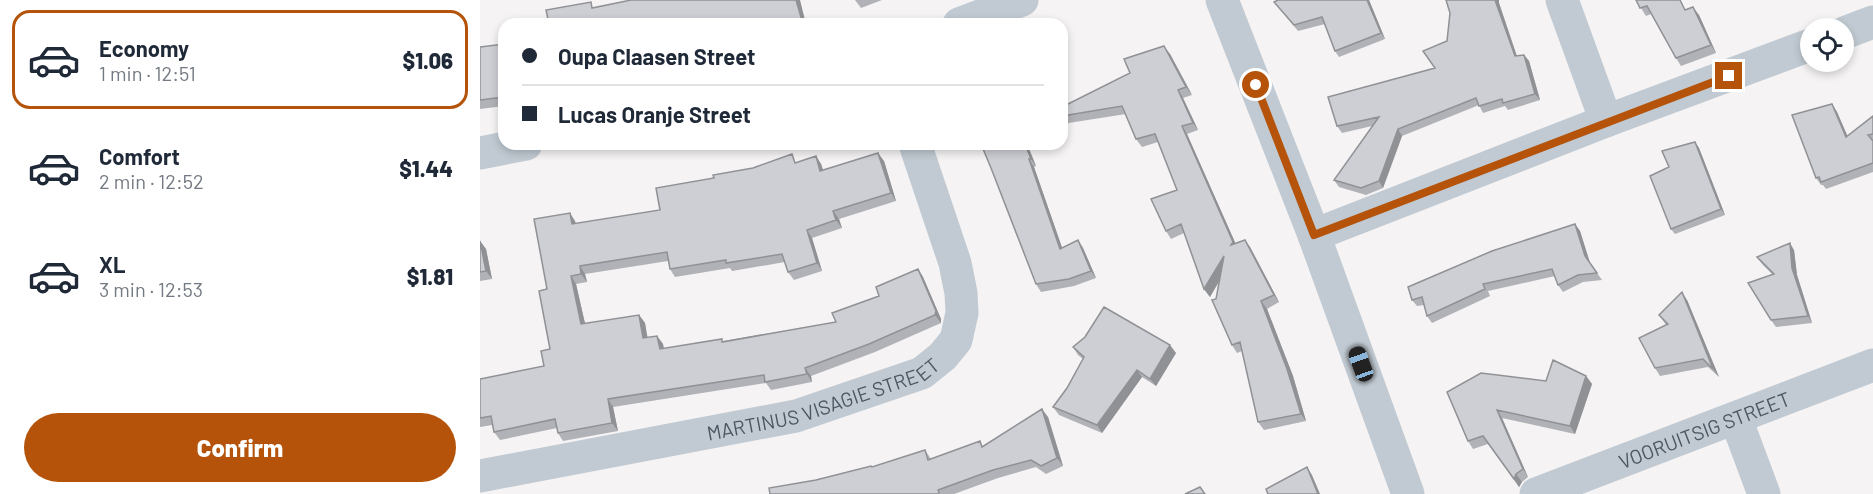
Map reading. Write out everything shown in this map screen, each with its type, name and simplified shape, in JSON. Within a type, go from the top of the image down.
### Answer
[{"type":"street","points":[[975,18],[1022,0]]},
{"type":"street","points":[[1222,0],[1314,235],[1408,494]]},
{"type":"street","points":[[1562,0],[1606,121]]},
{"type":"street","points":[[1854,29],[1873,22]]},
{"type":"street","points":[[1314,235],[1606,121],[1800,49]]},
{"type":"street","points":[[480,153],[498,149]]},
{"type":"street","name":"MARTINUS VISAGIE STREET","points":[[480,476],[796,416],[922,373],[943,356],[956,340],[962,312],[955,263],[917,150]]},
{"type":"street","name":"VOORUITSIG STREET","points":[[1536,494],[1873,365]]},
{"type":"street","points":[[1736,419],[1764,494]]},
{"type":"building","points":[[631,0],[796,0],[801,18],[548,18],[546,10],[591,2],[592,8]]},
{"type":"building","points":[[1278,0],[1367,0],[1381,33],[1335,51],[1322,17],[1294,25],[1274,2]]},
{"type":"building","points":[[1446,0],[1495,0],[1515,56],[1524,55],[1535,94],[1503,103],[1502,99],[1479,106],[1476,98],[1398,129],[1379,181],[1361,188],[1334,180],[1379,117],[1337,126],[1328,97],[1435,68],[1423,51],[1447,41],[1450,13]]},
{"type":"building","points":[[1636,0],[1680,0],[1685,10],[1693,7],[1711,45],[1676,58],[1647,6],[1640,8]]},
{"type":"building","points":[[498,45],[498,98],[480,100],[480,47]]},
{"type":"building","points":[[1164,46],[1186,87],[1178,90],[1193,123],[1182,126],[1233,242],[1231,245],[1245,240],[1274,295],[1261,301],[1287,369],[1301,414],[1258,422],[1240,342],[1232,345],[1212,300],[1216,299],[1224,256],[1204,289],[1181,224],[1166,231],[1151,199],[1177,190],[1155,134],[1136,139],[1122,106],[1068,115],[1068,104],[1130,73],[1124,59]]},
{"type":"building","points":[[1832,104],[1846,137],[1873,116],[1873,134],[1868,135],[1873,141],[1873,163],[1821,182],[1819,177],[1816,178],[1792,115]]},
{"type":"building","points":[[1695,142],[1721,209],[1671,229],[1650,176],[1669,167],[1662,151]]},
{"type":"building","points":[[984,150],[1027,150],[1060,249],[1078,240],[1091,271],[1069,279],[1036,284]]},
{"type":"building","points":[[878,153],[891,193],[833,211],[836,220],[807,230],[817,263],[788,272],[782,254],[670,269],[667,252],[580,266],[581,274],[571,276],[581,324],[639,315],[643,338],[657,336],[660,349],[722,339],[722,342],[836,322],[832,313],[879,296],[876,287],[918,269],[936,311],[935,315],[869,344],[805,368],[807,374],[765,382],[764,375],[608,399],[612,423],[558,433],[555,419],[494,432],[491,416],[480,418],[480,379],[544,366],[541,351],[550,349],[539,291],[547,289],[534,219],[570,213],[572,224],[660,210],[656,188],[714,178],[713,175],[753,168],[792,154],[795,163],[816,156],[820,171]]},
{"type":"building","points":[[1575,224],[1585,256],[1597,273],[1578,275],[1558,285],[1552,269],[1483,284],[1485,289],[1427,316],[1422,297],[1412,300],[1408,287],[1492,251]]},
{"type":"building","points":[[480,241],[486,271],[480,272]]},
{"type":"building","points":[[1790,243],[1792,268],[1808,316],[1771,320],[1748,283],[1774,274],[1757,257]]},
{"type":"building","points":[[1682,292],[1713,369],[1703,359],[1655,368],[1639,338],[1668,324],[1659,315]]},
{"type":"building","points":[[1104,307],[1170,345],[1150,379],[1137,370],[1097,425],[1053,407],[1067,388],[1084,357],[1073,347],[1085,337]]},
{"type":"building","points":[[1553,360],[1586,376],[1570,426],[1497,410],[1523,469],[1516,474],[1514,479],[1483,436],[1468,441],[1447,392],[1481,373],[1546,381]]},
{"type":"building","points":[[1042,409],[1057,458],[1041,466],[1031,460],[993,470],[938,490],[938,494],[770,494],[769,488],[872,467],[925,450],[928,460],[980,441],[982,447]]},
{"type":"building","points":[[1307,467],[1318,494],[1268,494],[1266,489]]},
{"type":"building","points":[[1200,487],[1205,494],[1185,494]]},
{"type":"route","points":[[1256,85],[1314,235],[1606,121],[1729,76]]}]
